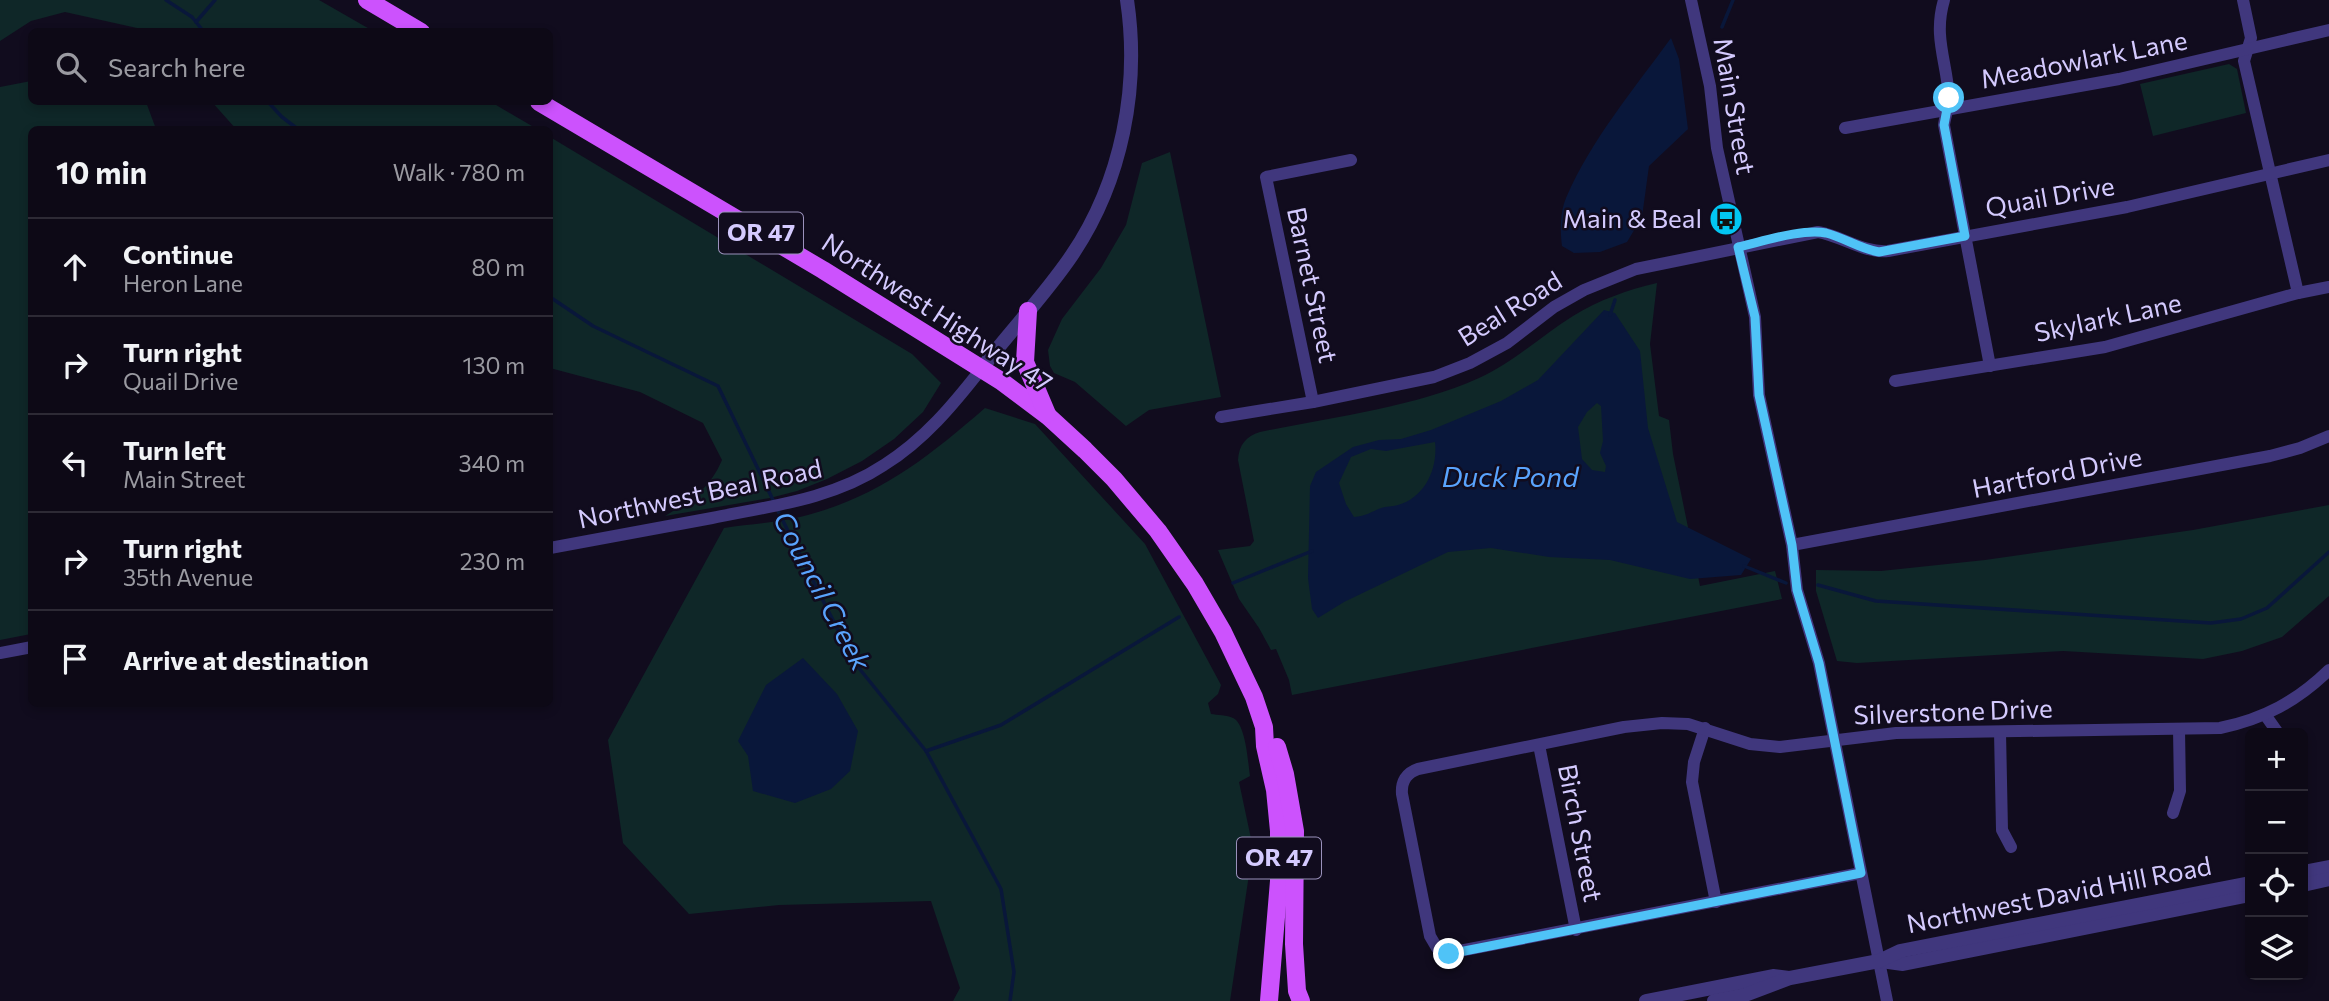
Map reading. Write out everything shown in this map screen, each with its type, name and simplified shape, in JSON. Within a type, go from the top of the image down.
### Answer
[{"type":"main road","points":[[367,0],[414,28]]},
{"type":"main road","name":"Northwest Highway 47","points":[[544,105],[823,270],[982,368],[1049,417],[1115,479],[1158,531],[1208,606],[1233,652],[1264,727],[1279,831],[1279,881],[1269,1001]]},
{"type":"main road","points":[[1028,311],[1025,362],[1049,417]]},
{"type":"main road","name":"Northwest Highway 47","points":[[1264,727],[1274,737],[1295,831],[1294,944],[1297,991],[1301,1001]]},
{"type":"street","points":[[982,368],[1072,256],[1098,207],[1115,164],[1127,116],[1130,87],[1131,45],[1127,0]]},
{"type":"street","name":"Main Street","points":[[1692,0],[1710,86],[1717,148],[1755,317],[1759,395],[1792,545],[1797,590],[1819,663],[1887,1001]]},
{"type":"street","points":[[1944,0],[1939,16],[1938,37],[1949,98],[1944,125],[1990,366]]},
{"type":"street","points":[[2242,0],[2250,38],[2244,61],[2298,293]]},
{"type":"street","name":"Meadowlark Lane","points":[[1846,128],[2119,79],[2329,30]]},
{"type":"street","name":"Barnet Street","points":[[1313,402],[1266,177],[1350,160]]},
{"type":"street","name":"Quail Drive","points":[[1738,247],[1818,232],[1879,252],[2127,207],[2329,160]]},
{"type":"street","name":"Beal Road","points":[[1221,417],[1313,402],[1434,377],[1470,363],[1507,343],[1554,307],[1584,290],[1636,269],[1738,247]]},
{"type":"street","name":"Skylark Lane","points":[[1895,381],[2105,347],[2298,293],[2329,287]]},
{"type":"street","name":"Northwest Beal Road","points":[[553,547],[798,501],[859,480],[898,457],[936,423],[982,368]]},
{"type":"street","name":"Hartford Drive","points":[[1792,545],[2270,456],[2329,436]]},
{"type":"street","points":[[0,653],[28,648]]},
{"type":"street","name":"Silverstone Drive","points":[[1576,930],[1455,954],[1440,950],[1432,942],[1402,792],[1406,778],[1418,768],[1646,723],[1677,723],[1705,728],[1757,745],[1780,747],[1896,733],[2220,728],[2266,716],[2296,699],[2329,670]]},
{"type":"street","points":[[2266,716],[2274,728]]},
{"type":"street","points":[[1705,728],[1694,762],[1692,782],[1716,902]]},
{"type":"street","points":[[2173,813],[2180,791],[2179,729]]},
{"type":"street","points":[[2000,732],[2002,830],[2011,847]]},
{"type":"street","name":"Birch Street","points":[[1539,745],[1576,930]]},
{"type":"street","points":[[2308,871],[2329,867]]},
{"type":"street","points":[[1576,930],[1861,873]]},
{"type":"street","points":[[2308,884],[2329,880]]},
{"type":"street","name":"Northwest David Hill Road","points":[[1879,961],[1900,951],[2245,884]]},
{"type":"street","name":"Northwest David Hill Road","points":[[1714,1001],[1745,995],[1790,978],[1879,961],[1910,963],[2245,896]]},
{"type":"street","name":"Northwest David Hill Road","points":[[1646,1001],[1773,976],[1790,978]]},
{"type":"green space","points":[[0,0],[319,0],[368,28],[137,28],[65,12],[31,21],[0,41]]},
{"type":"green space","points":[[2229,64],[2237,69],[2246,113],[2153,136],[2140,84]]},
{"type":"green space","points":[[28,82],[28,105],[147,105],[155,126],[28,126],[28,635],[0,640],[0,87]]},
{"type":"green space","points":[[215,105],[496,105],[532,126],[233,126]]},
{"type":"green space","points":[[553,139],[912,354],[941,383],[923,412],[894,439],[862,461],[827,479],[770,498],[665,516],[705,486],[722,460],[703,423],[640,392],[553,369]]},
{"type":"green space","points":[[1170,152],[1221,397],[1149,410],[1126,426],[1075,382],[1054,373],[1050,366],[1048,350],[1062,319],[1101,268],[1126,225],[1142,163]]},
{"type":"green space","points":[[1657,283],[1650,344],[1659,416],[1669,420],[1673,454],[1700,586],[1775,571],[1782,599],[1292,695],[1276,649],[1271,650],[1239,599],[1218,550],[1250,546],[1254,541],[1238,460],[1244,442],[1260,432],[1371,411],[1427,397],[1479,378],[1593,305],[1624,292]]},
{"type":"green space","points":[[985,408],[1035,424],[1145,544],[1221,685],[1218,694],[1208,703],[1211,714],[1233,718],[1241,728],[1250,776],[1239,782],[1253,848],[1230,1001],[953,1001],[960,988],[931,901],[779,905],[689,914],[623,843],[608,740],[724,528],[800,517],[828,509],[877,488],[921,460]]},
{"type":"green space","points":[[2329,505],[2329,596],[2282,637],[2242,651],[2203,659],[2063,651],[1857,663],[1837,661],[1816,591],[1816,570],[1881,571],[1985,560],[2193,530]]},
{"type":"water","points":[[1671,38],[1679,59],[1688,129],[1649,166],[1642,217],[1627,242],[1600,252],[1574,253],[1562,246],[1561,221],[1566,198],[1600,135]]},
{"type":"water","name":"Duck Pond","points":[[1604,310],[1615,313],[1640,351],[1648,428],[1677,522],[1751,559],[1741,575],[1690,579],[1610,560],[1549,557],[1491,548],[1448,552],[1344,602],[1318,618],[1312,609],[1308,578],[1310,486],[1316,472],[1353,447],[1379,440],[1401,439],[1431,430],[1501,401],[1538,380]],"holes":[[[1597,403],[1601,406],[1603,441],[1600,453],[1606,466],[1605,472],[1592,470],[1582,459],[1578,427],[1587,412]],[[1435,442],[1432,472],[1416,496],[1398,505],[1354,517],[1339,483],[1351,457],[1371,449],[1386,451]]]},
{"type":"water","points":[[803,658],[837,694],[858,731],[850,771],[831,789],[795,803],[753,791],[748,756],[738,741],[766,685]]},
{"type":"waterway","name":"Council Creek","points":[[166,0],[192,17],[201,28]]},
{"type":"waterway","points":[[196,22],[215,0]]},
{"type":"waterway","points":[[1722,27],[1733,0]]},
{"type":"waterway","name":"Council Creek","points":[[271,105],[294,126]]},
{"type":"waterway","name":"Council Creek","points":[[553,299],[593,326],[718,386],[774,502]]},
{"type":"waterway","points":[[1610,315],[1615,300]]},
{"type":"waterway","name":"Council Creek","points":[[777,509],[854,662],[926,751],[1001,889],[1014,972],[1010,1001]]},
{"type":"waterway","points":[[1233,583],[1312,551]]},
{"type":"waterway","points":[[1818,585],[1876,601],[2211,623],[2241,619],[2267,608],[2329,552]]},
{"type":"waterway","points":[[1744,566],[1786,583]]},
{"type":"waterway","points":[[926,751],[1001,725],[1179,617]]},
{"type":"place","name":"Main & Beal","points":[[1726,219]]},
{"type":"route","points":[[1449,954],[1861,873],[1819,663],[1797,590],[1792,545],[1759,395],[1755,317],[1738,247],[1818,232],[1879,252],[1965,236],[1944,125],[1949,98]]}]
